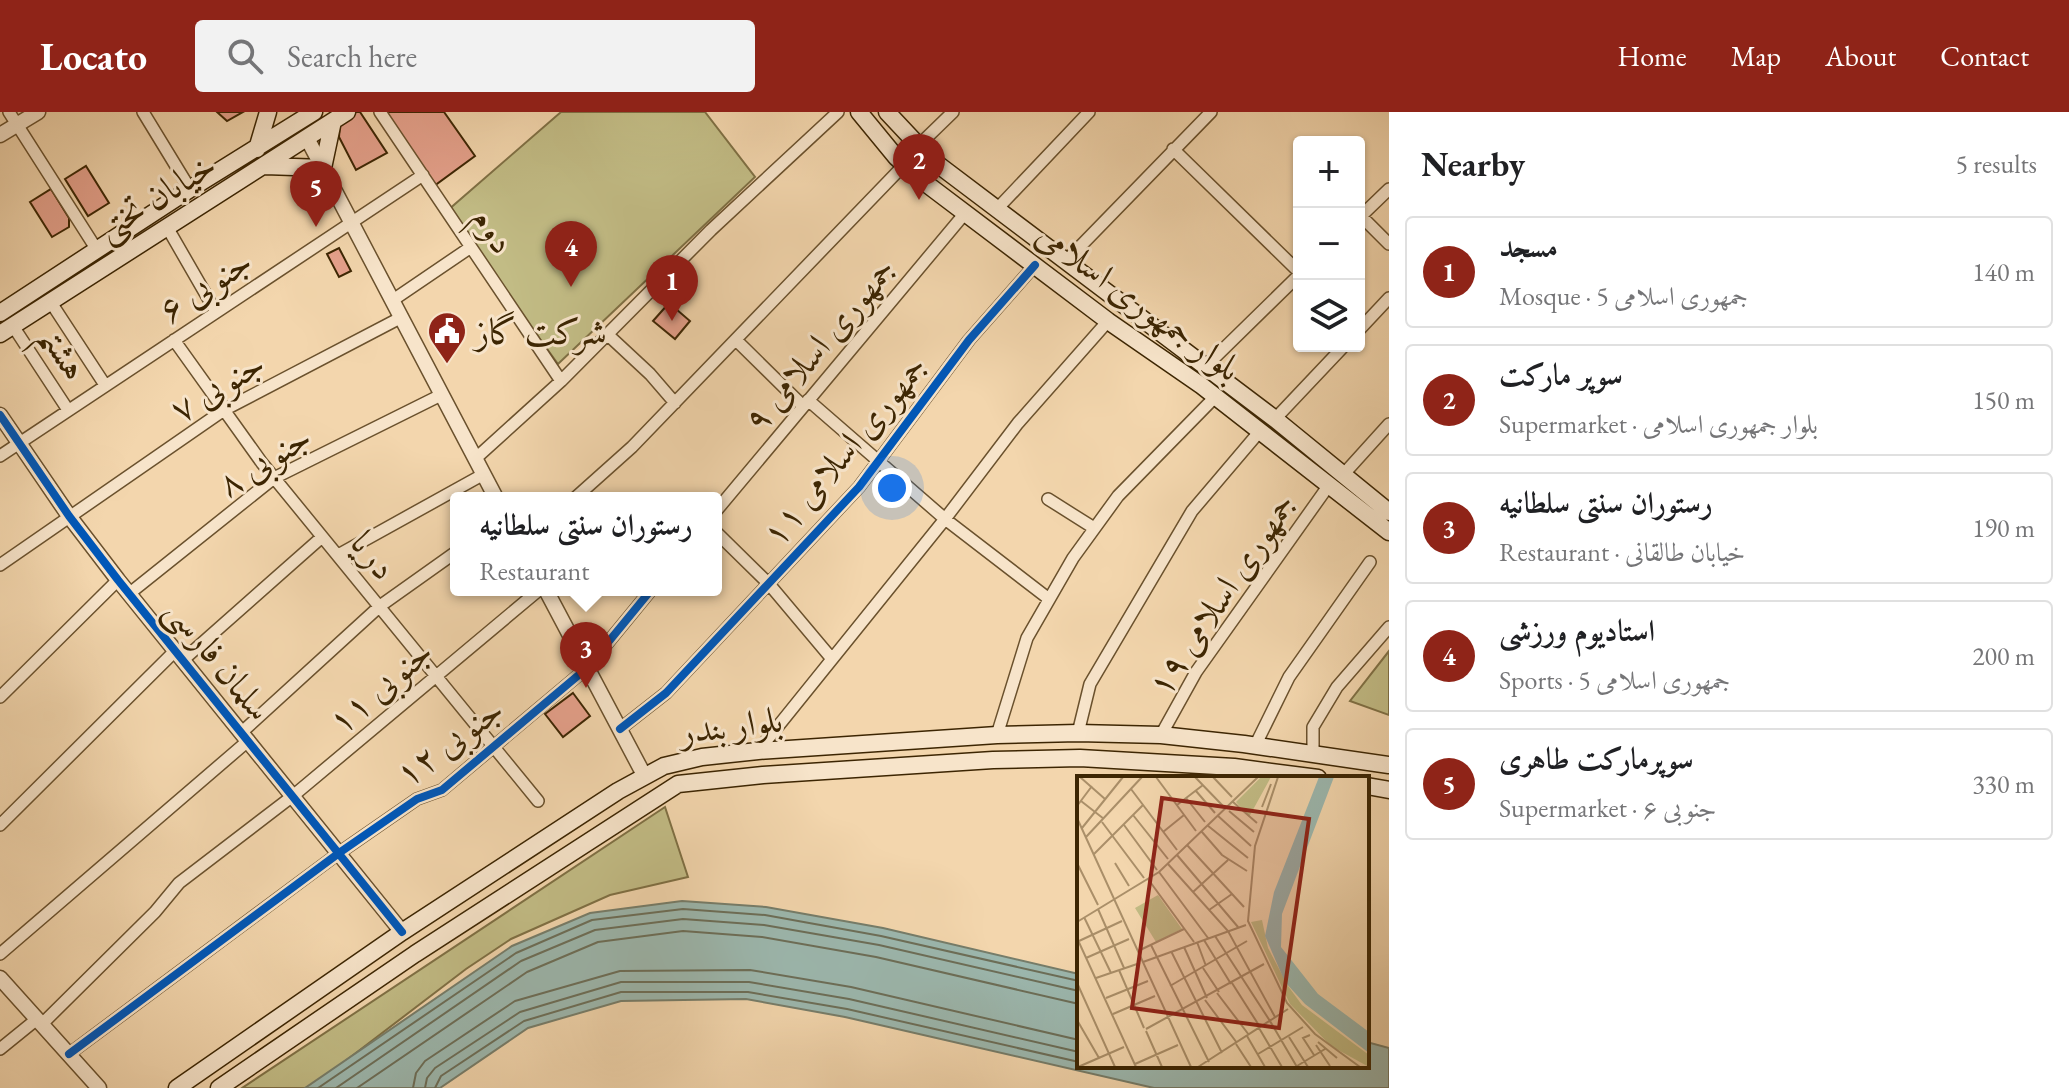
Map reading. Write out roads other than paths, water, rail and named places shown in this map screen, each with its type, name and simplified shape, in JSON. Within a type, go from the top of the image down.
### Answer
[{"type":"main road","points":[[257,149],[268,112]]},
{"type":"main road","name":"خیابان تختی","points":[[0,313],[257,149],[296,117],[314,112]]},
{"type":"main road","name":"بلوار جمهوری اسلامی","points":[[859,112],[904,165],[1108,321],[1216,396],[1260,431],[1389,512]]},
{"type":"main road","name":"بلوار جمهوری اسلامی","points":[[887,112],[932,160],[1275,419],[1389,532]]},
{"type":"main road","name":"خیابان تختی","points":[[6,330],[340,116]]},
{"type":"main road","points":[[265,166],[323,168],[340,116]]},
{"type":"main road","points":[[296,117],[307,138]]},
{"type":"main road","name":"بلوار بندر","points":[[177,1088],[402,932],[644,775],[664,766],[702,757],[758,751],[997,735],[1078,733],[1161,735],[1255,746],[1313,754],[1365,770],[1389,765]]},
{"type":"main road","name":"بلوار بندر","points":[[219,1088],[678,784],[763,775],[993,760],[1080,758],[1234,767],[1303,776]]},
{"type":"main road","points":[[1369,786],[1389,790]]},
{"type":"main road","points":[[319,989],[334,1009]]},
{"type":"street","points":[[0,135],[13,118],[38,112]]},
{"type":"street","points":[[143,112],[190,189]]},
{"type":"street","name":"دوم","points":[[380,112],[561,381]]},
{"type":"street","points":[[475,459],[561,381],[711,230],[838,112]]},
{"type":"street","points":[[918,146],[953,112]]},
{"type":"street","points":[[997,209],[1089,112]]},
{"type":"street","points":[[1067,260],[1211,112]]},
{"type":"street","points":[[13,118],[97,250]]},
{"type":"street","points":[[307,138],[493,492]]},
{"type":"street","points":[[1173,149],[1293,267]]},
{"type":"street","points":[[582,492],[632,447],[904,165]]},
{"type":"street","name":"۶ جنوبی","points":[[0,456],[423,175]]},
{"type":"street","points":[[1365,212],[1389,189]]},
{"type":"street","name":"جمهوری اسلامی ۹","points":[[722,504],[966,212]]},
{"type":"street","points":[[1365,222],[1389,244]]},
{"type":"street","points":[[167,227],[216,312]]},
{"type":"street","points":[[393,300],[471,247]]},
{"type":"street","name":"جمهوری اسلامی ۱۱","points":[[620,729],[666,693],[859,487],[969,340],[1035,265]]},
{"type":"street","points":[[1205,367],[1293,279]]},
{"type":"street","points":[[1365,324],[1389,298]]},
{"type":"street","points":[[50,301],[105,385]]},
{"type":"street","name":"۷ جنوبی","points":[[0,565],[224,410],[402,317]]},
{"type":"street","points":[[758,751],[945,519],[1018,423],[1108,321]]},
{"type":"street","name":"هشتم","points":[[6,330],[68,410]]},
{"type":"street","points":[[607,334],[650,374],[675,403]]},
{"type":"street","name":"دریا","points":[[174,340],[274,478],[538,801]]},
{"type":"street","points":[[736,340],[805,403],[945,519],[1049,599]]},
{"type":"street","points":[[1275,419],[1338,352]]},
{"type":"street","name":"۸ جنوبی","points":[[130,593],[274,478],[441,395]]},
{"type":"street","points":[[997,735],[1027,638],[1094,528],[1118,496],[1216,396]]},
{"type":"street","name":"سلمان فارسی","points":[[0,415],[69,516],[118,580],[402,932]]},
{"type":"street","name":"جمهوری اسلامی ۱۹","points":[[1161,735],[1196,672],[1336,480],[1389,424]]},
{"type":"street","points":[[1078,733],[1090,684],[1192,511],[1260,431]]},
{"type":"street","points":[[452,492],[484,474]]},
{"type":"street","points":[[338,555],[450,493]]},
{"type":"street","points":[[1048,499],[1094,528]]},
{"type":"street","points":[[0,825],[179,656],[322,537]]},
{"type":"street","points":[[722,538],[769,584],[832,659]]},
{"type":"street","points":[[0,954],[246,736],[380,606],[450,556]]},
{"type":"street","points":[[1255,746],[1289,677],[1370,562]]},
{"type":"street","points":[[0,697],[118,580]]},
{"type":"street","name":"۱۱ جنوبی","points":[[0,1049],[39,1021],[155,912],[179,883],[294,795],[532,596]]},
{"type":"street","points":[[549,596],[644,775]]},
{"type":"street","points":[[587,668],[646,596]]},
{"type":"street","points":[[1313,754],[1313,727],[1337,687],[1389,627]]},
{"type":"street","name":"۱۲ جنوبی","points":[[69,1054],[339,853],[417,799],[442,790],[587,668]]},
{"type":"street","points":[[0,978],[99,1088]]},
{"type":"water","points":[[682,901],[766,907],[883,928],[1077,974],[1077,1068],[1369,1068],[1369,1043],[1389,1048],[1389,1088],[1154,1088],[845,1017],[746,999],[621,1001],[528,1028],[440,1088],[305,1088],[512,946],[590,913]]},
{"type":"place","name":"سوپر مارکت","points":[[919,200]]},
{"type":"place","name":"سوپرمارکت طاهری","points":[[316,227]]},
{"type":"place","name":"استادیوم ورزشی","points":[[571,287]]},
{"type":"place","name":"مسجد","points":[[672,321]]},
{"type":"place","name":"شرکت گاز","points":[[447,365]]},
{"type":"place","name":"رستوران سنتی سلطانیه","points":[[586,688]]}]
